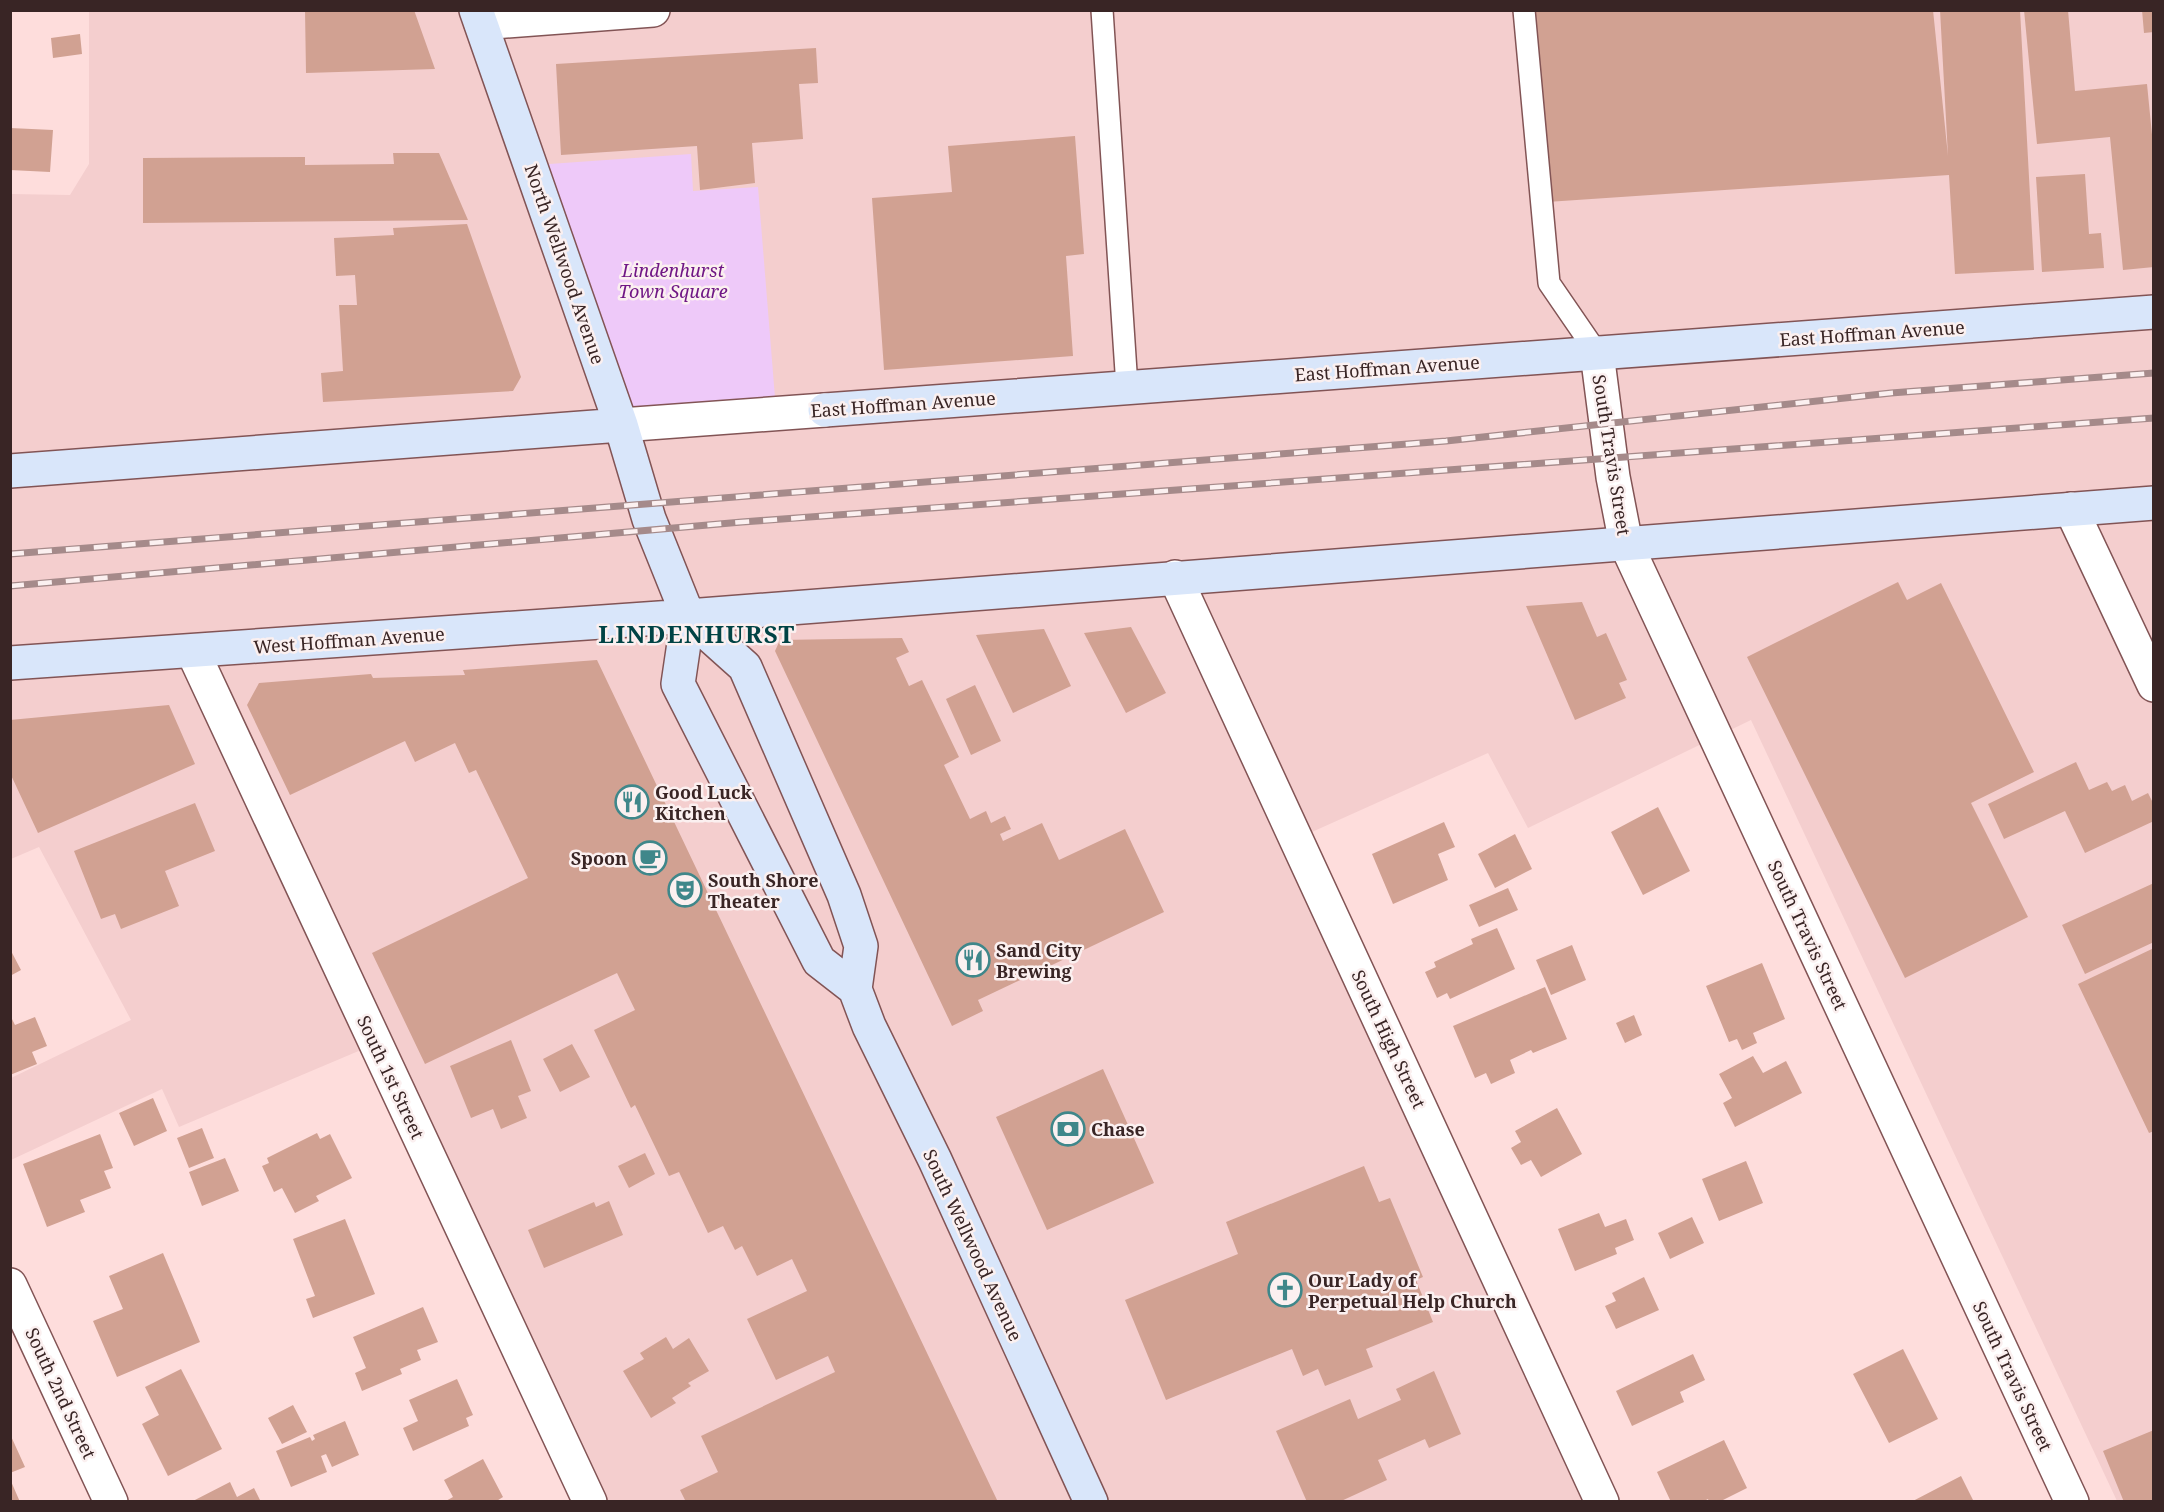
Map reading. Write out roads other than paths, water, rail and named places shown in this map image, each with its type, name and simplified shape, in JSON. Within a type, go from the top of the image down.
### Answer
[{"type":"main road","name":"North Wellwood Avenue","points":[[479,17],[621,425],[650,519]]},
{"type":"main road","name":"East Hoffman Avenue","points":[[825,410],[2154,312]]},
{"type":"main road","points":[[10,471],[621,425]]},
{"type":"main road","points":[[688,616],[2154,503]]},
{"type":"main road","name":"South Wellwood Avenue","points":[[650,519],[688,616],[745,667],[844,895],[861,946],[855,989],[869,1026],[934,1160],[1091,1502]]},
{"type":"main road","name":"South Wellwood Avenue","points":[[688,616],[678,684],[819,962],[855,989]]},
{"type":"main road","name":"West Hoffman Avenue","points":[[10,663],[688,616]]},
{"type":"street","points":[[479,17],[653,10]]},
{"type":"street","name":"South Travis Street","points":[[1597,353],[1613,477],[1626,544],[2072,1502]]},
{"type":"street","name":"East Hoffman Avenue","points":[[621,425],[825,410]]},
{"type":"street","points":[[2071,509],[2154,685]]},
{"type":"street","name":"South High Street","points":[[1175,577],[1602,1502]]},
{"type":"street","name":"South 1st Street","points":[[193,652],[590,1502]]},
{"type":"street","name":"South 2nd Street","points":[[10,1285],[111,1502]]},
{"type":"lane","points":[[1102,10],[1127,387]]},
{"type":"lane","points":[[1524,10],[1549,282],[1597,353]]},
{"type":"railway","points":[[10,554],[1446,441],[1891,393],[2154,373]]},
{"type":"railway","points":[[10,586],[742,522],[2154,418]]},
{"type":"place","name":"Good Luck Kitchen","points":[[632,802]]},
{"type":"place","name":"Spoon","points":[[650,858]]},
{"type":"place","name":"South Shore Theater","points":[[685,890]]},
{"type":"place","name":"Sand City Brewing","points":[[973,960]]},
{"type":"place","name":"Chase","points":[[1068,1129]]},
{"type":"place","name":"Our Lady of Perpetual Help Church","points":[[1285,1290]]},
{"type":"district","name":"LINDENHURST","points":[[697,633]]},
{"type":"park label","name":"Lindenhurst Town Square","points":[[673,280]]}]
